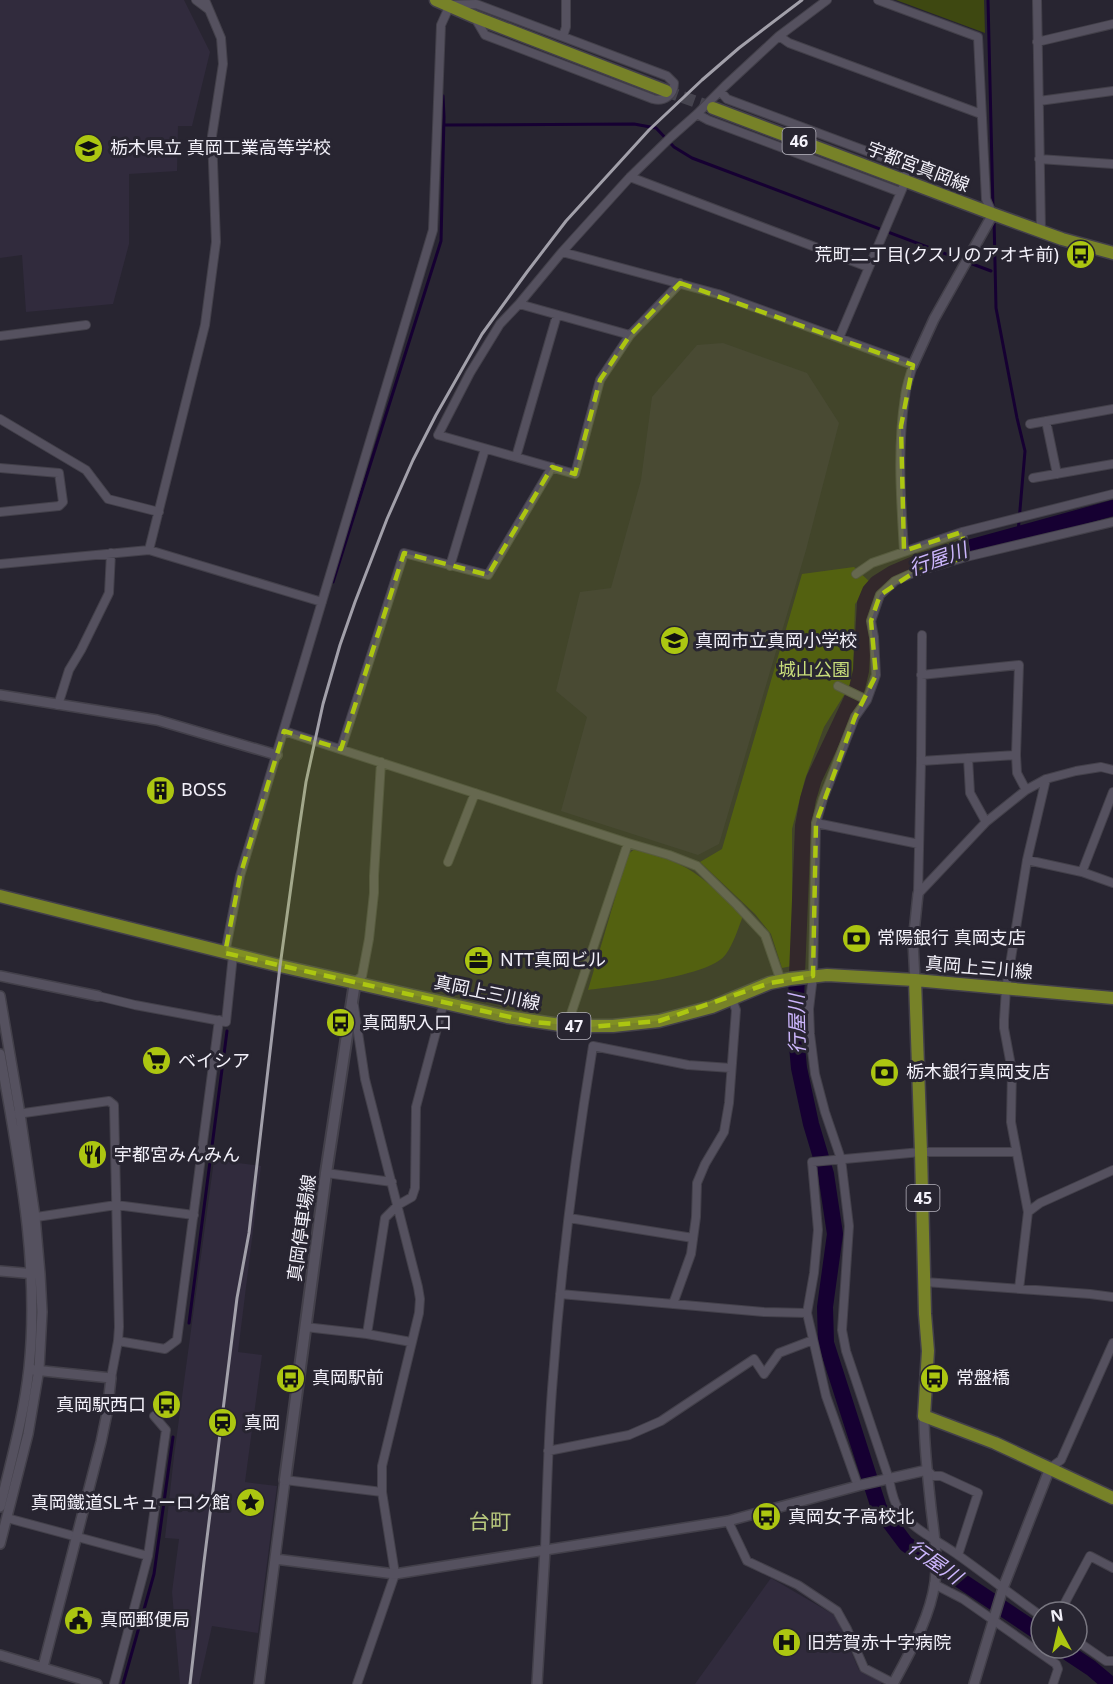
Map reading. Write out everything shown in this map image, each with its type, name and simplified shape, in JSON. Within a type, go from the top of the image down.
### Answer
[{"type":"main road","points":[[436,0],[450,2],[475,17],[666,91]]},
{"type":"main road","name":"宇都宮真岡線","points":[[713,108],[993,214],[1091,248],[1113,253]]},
{"type":"main road","name":"真岡上三川線","points":[[0,897],[229,954],[532,1022],[567,1026],[613,1026],[659,1021],[703,1010],[785,980],[809,976],[850,975],[1113,998]]},
{"type":"main road","name":"45","points":[[915,980],[928,1351],[924,1416]]},
{"type":"main road","name":"真岡停車場線","points":[[285,1480],[326,1173],[355,982]]},
{"type":"main road","points":[[924,1416],[995,1443],[1113,1498]]},
{"type":"street","points":[[196,0],[209,10]]},
{"type":"street","points":[[149,550],[205,325],[216,242],[212,136],[223,64],[221,38],[205,0]]},
{"type":"street","points":[[563,36],[566,27],[566,0]]},
{"type":"street","points":[[680,283],[630,335],[600,380],[575,474],[438,435],[470,373],[500,324],[562,252],[664,143],[698,114],[779,36],[827,0]]},
{"type":"street","points":[[878,0],[978,37],[986,199],[993,214],[934,319],[913,365],[905,394],[901,426],[900,481],[903,551]]},
{"type":"street","points":[[1037,0],[1041,231]]},
{"type":"street","points":[[0,976],[226,1022],[229,954],[240,876],[433,230],[441,25],[450,2],[476,4],[563,36],[667,76],[674,83],[674,87],[666,99],[660,101],[653,99],[485,35],[475,17]]},
{"type":"street","points":[[1038,42],[1113,24]]},
{"type":"street","points":[[779,36],[789,43],[981,114]]},
{"type":"street","points":[[720,91],[727,99],[901,164],[906,173],[906,180],[838,338]]},
{"type":"street","points":[[1039,101],[1113,92]]},
{"type":"street","points":[[698,114],[708,120],[900,192]]},
{"type":"street","points":[[1039,159],[1113,164]]},
{"type":"street","points":[[630,177],[868,267]]},
{"type":"street","points":[[562,252],[718,294],[913,365]]},
{"type":"street","points":[[519,304],[630,335]]},
{"type":"street","points":[[516,457],[557,315]]},
{"type":"street","points":[[0,336],[86,325]]},
{"type":"street","points":[[1030,424],[1113,409]]},
{"type":"street","points":[[0,418],[86,470],[108,499],[159,512]]},
{"type":"street","points":[[1046,421],[1057,474]]},
{"type":"street","points":[[450,566],[485,449]]},
{"type":"street","points":[[1033,478],[1113,464]]},
{"type":"street","points":[[341,749],[404,553],[488,575],[552,467]]},
{"type":"street","points":[[0,468],[59,473],[63,502],[59,506],[0,512]]},
{"type":"street","points":[[856,574],[872,563],[962,532],[1113,494]]},
{"type":"street","points":[[1029,1608],[1002,1591],[958,1555],[924,1533],[898,1508],[886,1480],[843,1340],[849,1226],[839,1159],[812,1057],[809,1009],[816,823],[855,717],[867,700],[876,675],[871,621],[880,595],[895,582],[914,573],[966,557],[1113,522]]},
{"type":"street","points":[[962,532],[966,557]]},
{"type":"street","points":[[0,564],[149,550],[322,602]]},
{"type":"street","points":[[58,705],[69,670],[109,593],[111,553]]},
{"type":"street","points":[[915,980],[913,942],[918,894],[922,635]]},
{"type":"street","points":[[921,675],[1019,665],[1017,773],[1026,790]]},
{"type":"street","points":[[838,686],[867,700]]},
{"type":"street","points":[[0,695],[157,720],[277,755]]},
{"type":"street","points":[[284,731],[697,866],[765,934],[785,980]]},
{"type":"street","points":[[921,761],[1016,755]]},
{"type":"street","points":[[968,758],[970,793],[986,822]]},
{"type":"street","points":[[355,982],[362,976],[372,916],[381,762]]},
{"type":"street","points":[[918,894],[986,822],[1026,790],[1046,779],[1076,771],[1101,767],[1113,770]]},
{"type":"street","points":[[1018,1289],[1028,1212],[1011,1122],[1012,1071],[1004,1028],[1006,989],[1027,860],[1046,779]]},
{"type":"street","points":[[448,862],[476,792]]},
{"type":"street","points":[[1082,872],[1113,792]]},
{"type":"street","points":[[816,823],[919,844]]},
{"type":"street","points":[[567,1026],[628,843]]},
{"type":"street","points":[[1027,860],[1082,872],[1113,883]]},
{"type":"street","points":[[0,996],[42,1312],[39,1370],[28,1434],[0,1544]]},
{"type":"street","points":[[673,1304],[691,1254],[697,1183],[705,1164],[724,1132],[729,1103],[736,1011],[732,999]]},
{"type":"street","points":[[352,1000],[357,1019],[365,1079],[420,1299],[382,1466],[382,1492],[395,1574],[357,1684]]},
{"type":"street","points":[[368,1334],[385,1218],[398,1205],[412,1197],[415,1188],[416,1107],[444,1002]]},
{"type":"street","points":[[118,1341],[165,1349],[177,1340],[219,1020]]},
{"type":"street","points":[[537,1684],[548,1451],[560,1294],[576,1151],[593,1046],[688,1065],[730,1068]]},
{"type":"street","points":[[0,1054],[16,1114]]},
{"type":"street","points":[[16,1114],[109,1101],[114,1106],[118,1341],[107,1413],[78,1537],[43,1667]]},
{"type":"street","points":[[860,1486],[826,1396],[807,1313],[818,1230],[812,1162],[921,1152],[1016,1152]]},
{"type":"street","points":[[1028,1212],[1040,1203],[1113,1170]]},
{"type":"street","points":[[326,1173],[392,1182]]},
{"type":"street","points":[[31,1218],[116,1205],[194,1215]]},
{"type":"street","points":[[569,1218],[693,1238]]},
{"type":"street","points":[[0,1271],[36,1274]]},
{"type":"street","points":[[0,1507],[19,1431],[29,1370],[36,1274]]},
{"type":"street","points":[[925,1282],[1113,1297]]},
{"type":"street","points":[[560,1294],[764,1312],[807,1313]]},
{"type":"street","points":[[305,1327],[368,1334],[411,1342]]},
{"type":"street","points":[[548,1451],[629,1435],[661,1421],[754,1359],[764,1374],[779,1353],[813,1340]]},
{"type":"street","points":[[974,1684],[1002,1591],[1050,1468],[1061,1460],[1113,1343]]},
{"type":"street","points":[[29,1370],[111,1378]]},
{"type":"street","points":[[114,1684],[148,1556],[166,1430],[154,1416]]},
{"type":"street","points":[[728,1521],[747,1561],[798,1585],[837,1611],[864,1668],[893,1684],[919,1632],[935,1579],[936,1549],[927,1470],[924,1416]]},
{"type":"street","points":[[275,1559],[395,1574],[728,1521],[927,1470]]},
{"type":"street","points":[[927,1470],[933,1476],[941,1476],[978,1493],[958,1555]]},
{"type":"street","points":[[259,1684],[285,1480],[382,1492]]},
{"type":"street","points":[[6,1518],[148,1556]]},
{"type":"street","points":[[1066,1600],[1090,1556],[1113,1568]]},
{"type":"street","points":[[935,1579],[994,1617],[1056,1664],[1058,1669],[1053,1684]]},
{"type":"street","points":[[1089,1649],[1106,1660],[1113,1661]]},
{"type":"street","points":[[0,1655],[97,1684]]},
{"type":"highlighted area","points":[[680,283],[913,365],[901,426],[904,551],[962,532],[966,557],[913,573],[880,595],[871,621],[876,675],[855,717],[816,823],[813,976],[770,983],[659,1021],[590,1027],[532,1022],[225,953],[240,876],[284,731],[341,749],[404,553],[488,575],[552,467],[575,474],[600,380],[630,335]]},
{"type":"shaded area","name":"栃木県立 真岡工業高等学校","points":[[0,0],[184,0],[210,52],[192,126],[178,126],[177,171],[129,174],[129,244],[113,304],[26,312],[22,255],[0,258]]},
{"type":"shaded area","name":"真岡市立真岡小学校","points":[[723,343],[807,373],[839,423],[806,550],[719,844],[698,855],[561,811],[587,717],[556,691],[580,592],[611,588],[641,480],[652,397],[697,345]]},
{"type":"shaded area","points":[[214,1160],[261,1166],[238,1352],[262,1355],[245,1482],[277,1486],[258,1633],[212,1626],[199,1684],[180,1684],[172,1592],[179,1539],[165,1538]]},
{"type":"shaded area","name":"旧芳賀赤十字病院","points":[[771,1578],[836,1616],[859,1670],[882,1682],[881,1684],[695,1684]]},
{"type":"green space","points":[[896,0],[984,0],[985,33]]},
{"type":"green space","name":"城山公園","points":[[854,567],[872,584],[855,604],[851,684],[824,727],[805,779],[792,829],[792,966],[782,968],[771,934],[755,914],[700,862],[722,849],[802,574]]},
{"type":"green space","points":[[635,849],[672,861],[693,872],[713,887],[743,916],[729,950],[717,962],[702,969],[662,979],[588,990],[628,854]]},
{"type":"waterway","points":[[988,0],[993,208]]},
{"type":"waterway","points":[[333,582],[441,241],[443,96]]},
{"type":"waterway","points":[[444,125],[634,124],[656,128],[674,147],[692,158],[991,271]]},
{"type":"waterway","points":[[994,218],[996,308],[1025,451],[1018,533]]},
{"type":"waterway","name":"行屋川","points":[[1029,1626],[906,1544],[879,1508],[826,1343],[825,1307],[835,1234],[826,1174],[811,1124],[799,1068],[795,1024],[803,826],[814,779],[857,688],[861,671],[865,603],[870,591],[877,583],[921,561],[1113,508]]},
{"type":"waterway","points":[[189,1323],[227,1031]]},
{"type":"waterway","points":[[123,1684],[154,1574],[173,1437]]},
{"type":"waterway","name":"行屋川","points":[[1079,1660],[1110,1684]]},
{"type":"tunnel","points":[[666,91],[713,108]]},
{"type":"railway","points":[[190,1684],[237,1298],[249,1233],[280,966],[306,782],[323,704],[355,602],[387,519],[436,415],[482,334],[527,272],[566,221],[649,130],[739,48],[802,0]]},
{"type":"place","name":"栃木県立 真岡工業高等学校","points":[[89,148]]},
{"type":"place","name":"荒町二丁目(クスリのアオキ前)","points":[[1080,255]]},
{"type":"place","name":"真岡市立真岡小学校","points":[[674,641]]},
{"type":"place","name":"BOSS","points":[[160,790]]},
{"type":"place","name":"常陽銀行 真岡支店","points":[[856,938]]},
{"type":"place","name":"NTT真岡ビル","points":[[479,960]]},
{"type":"place","name":"真岡駅入口","points":[[341,1023]]},
{"type":"place","name":"ベイシア","points":[[157,1061]]},
{"type":"place","name":"栃木銀行真岡支店","points":[[885,1072]]},
{"type":"place","name":"宇都宮みんみん","points":[[93,1155]]},
{"type":"place","name":"真岡駅前","points":[[291,1378]]},
{"type":"place","name":"常盤橋","points":[[935,1378]]},
{"type":"place","name":"真岡駅西口","points":[[167,1405]]},
{"type":"place","name":"真岡","points":[[223,1423]]},
{"type":"place","name":"真岡鐵道SLキューロク館","points":[[251,1503]]},
{"type":"place","name":"真岡女子高校北","points":[[767,1517]]},
{"type":"place","name":"真岡郵便局","points":[[79,1620]]},
{"type":"place","name":"旧芳賀赤十字病院","points":[[786,1643]]},
{"type":"district","name":"台町","points":[[490,1522]]}]
